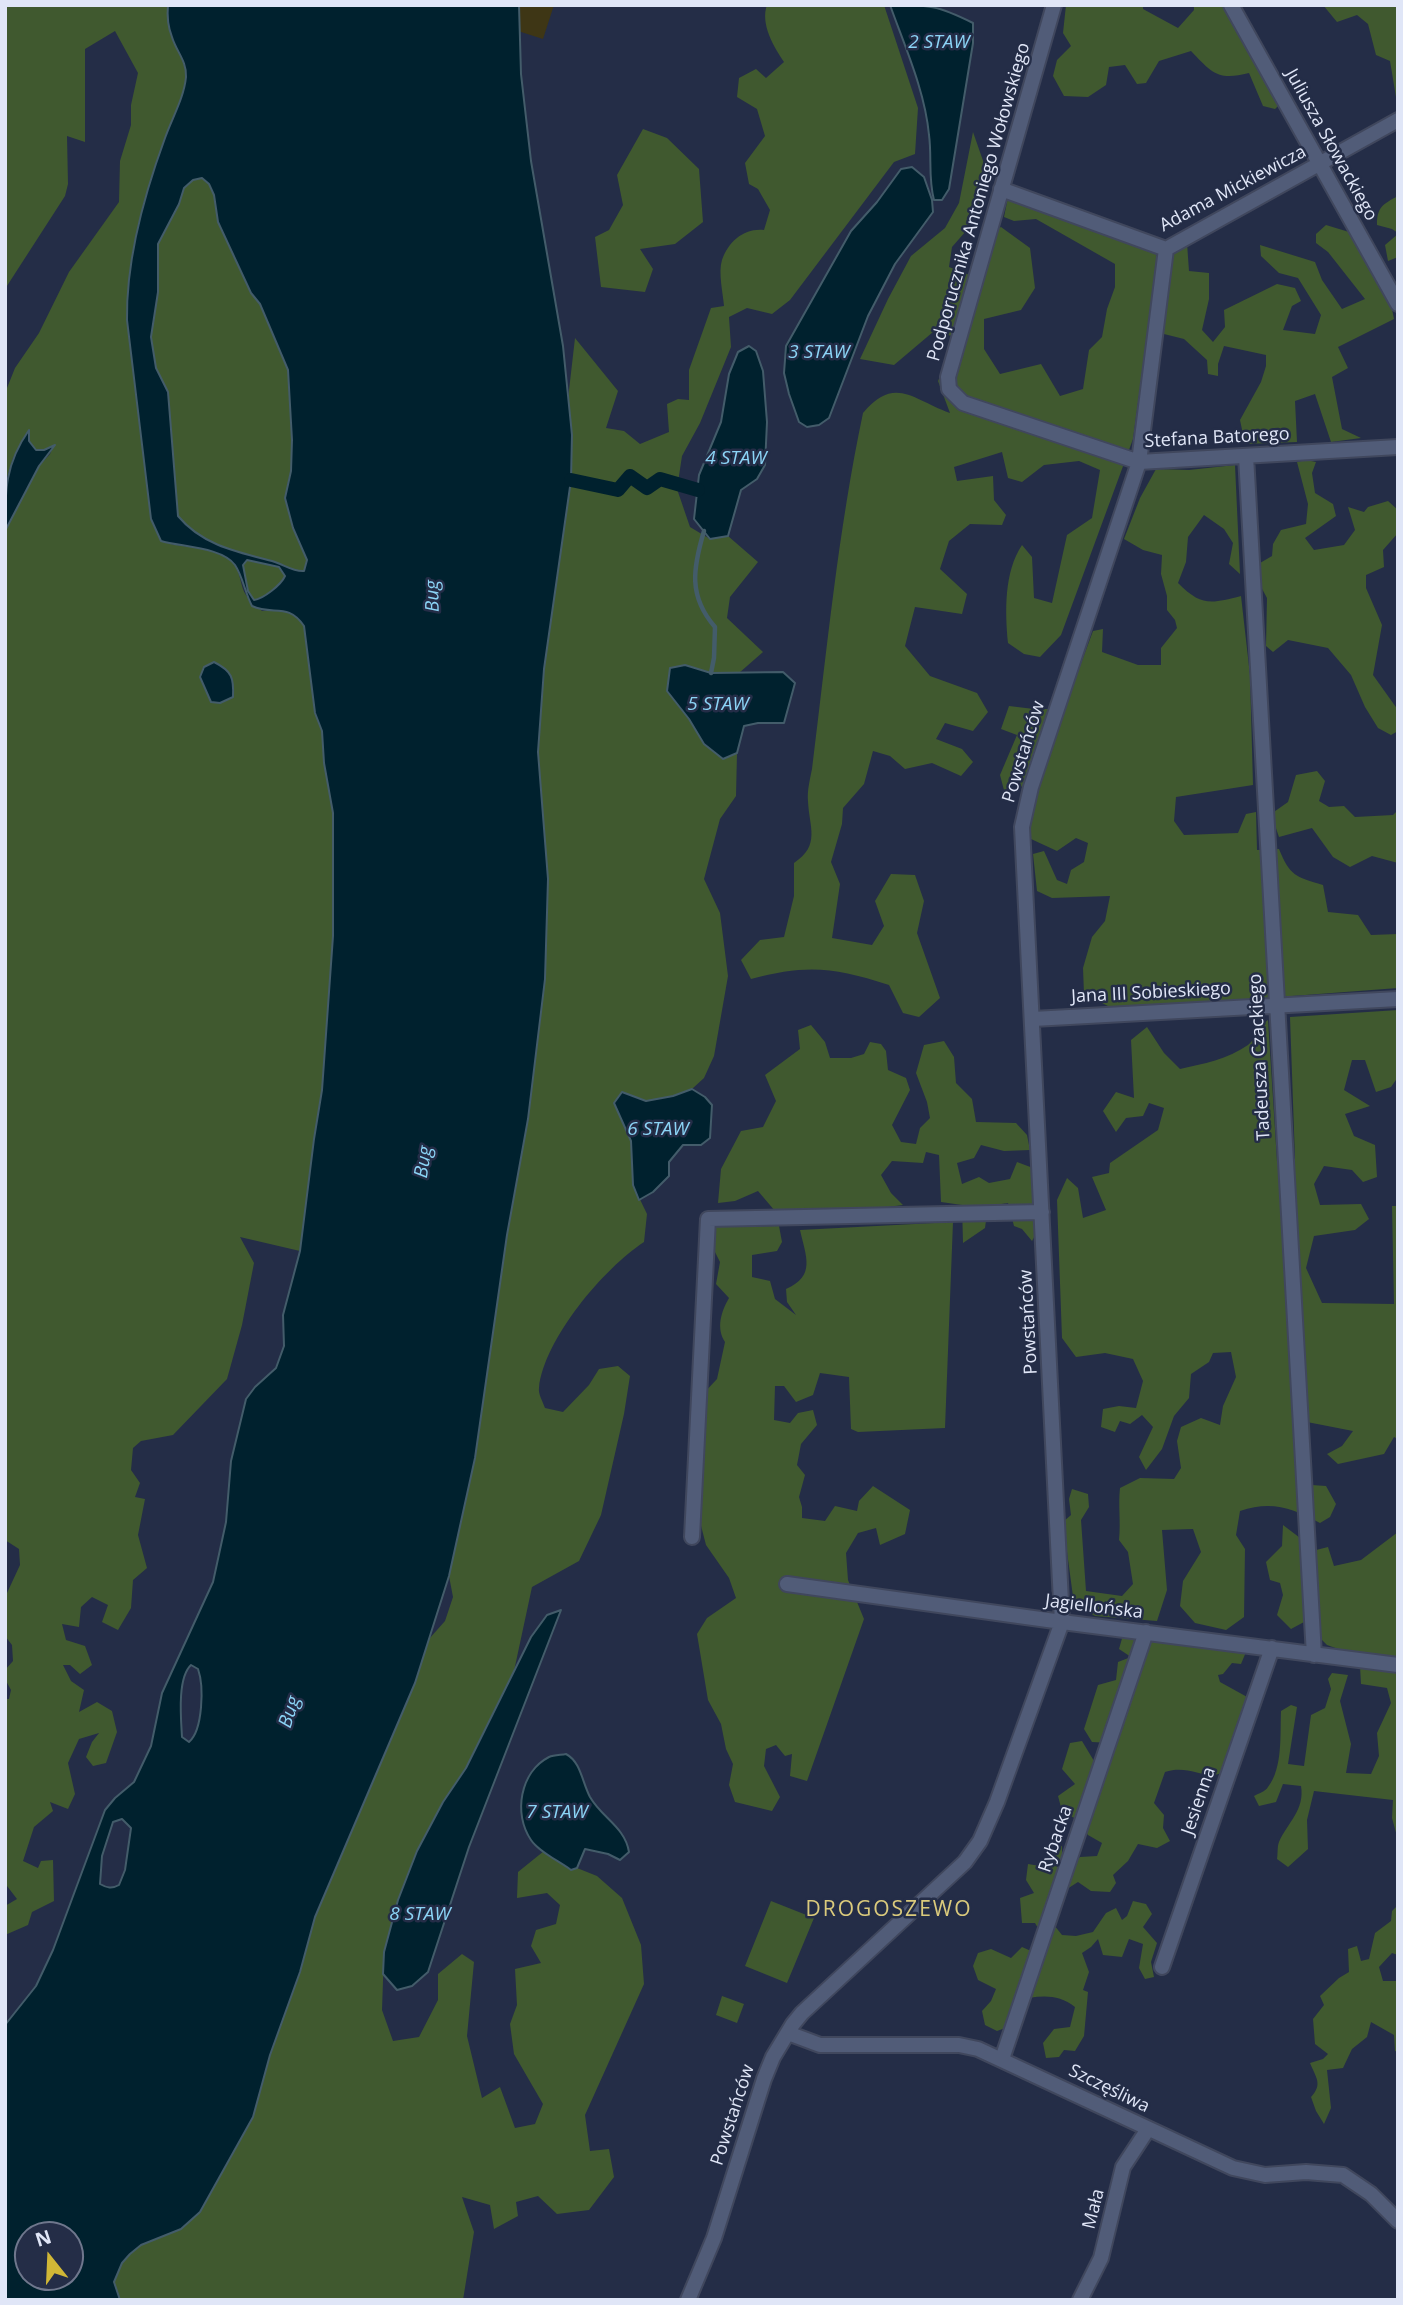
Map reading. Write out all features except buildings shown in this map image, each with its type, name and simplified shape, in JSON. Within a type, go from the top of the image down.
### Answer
[{"type":"street","name":"Podporucznika Antoniego Wołowskiego","points":[[963,403],[949,389],[948,377],[1054,5]]},
{"type":"street","name":"Juliusza Słowackiego","points":[[1231,5],[1398,304]]},
{"type":"street","name":"Adama Mickiewicza","points":[[1001,189],[1166,249],[1398,120]]},
{"type":"street","name":"Powstańców","points":[[688,2300],[714,2238],[773,2057],[802,2013],[965,1862],[980,1840],[997,1802],[1062,1622],[1022,827],[1031,787],[1139,461],[1166,249]]},
{"type":"street","name":"Stefana Batorego","points":[[963,403],[1139,461],[1398,447]]},
{"type":"street","name":"Tadeusza Czackiego","points":[[1246,456],[1314,1655]]},
{"type":"street","name":"Jana III Sobieskiego","points":[[1032,1018],[1398,999]]},
{"type":"street","points":[[692,1537],[708,1219],[1042,1212]]},
{"type":"street","name":"Jagiellońska","points":[[786,1584],[1398,1665]]},
{"type":"street","name":"Rybacka","points":[[1002,2059],[1146,1632]]},
{"type":"street","name":"Jesienna","points":[[1163,1967],[1272,1648]]},
{"type":"street","name":"Szczęśliwa","points":[[788,2033],[820,2045],[959,2046],[978,2049],[1233,2168],[1265,2175],[1306,2172],[1343,2175],[1371,2193],[1398,2221]]},
{"type":"street","name":"Mała","points":[[1080,2300],[1101,2258],[1123,2167],[1148,2129]]},
{"type":"green space","points":[[5,5],[168,5],[170,29],[185,66],[186,77],[183,94],[144,208],[130,275],[127,320],[151,519],[171,544],[214,552],[229,559],[236,568],[246,595],[262,611],[286,611],[304,626],[315,713],[322,731],[324,763],[333,813],[333,936],[322,1090],[300,1251],[240,1237],[254,1263],[242,1325],[227,1379],[173,1435],[141,1441],[133,1448],[131,1470],[140,1483],[135,1497],[145,1499],[138,1535],[147,1568],[133,1580],[131,1608],[118,1630],[102,1622],[108,1605],[92,1597],[81,1607],[79,1627],[62,1624],[66,1640],[85,1646],[92,1665],[80,1674],[70,1665],[63,1665],[71,1681],[84,1690],[79,1712],[97,1702],[112,1711],[117,1732],[106,1763],[93,1766],[86,1757],[99,1733],[79,1739],[68,1763],[75,1794],[68,1809],[50,1802],[53,1811],[34,1827],[23,1861],[38,1868],[41,1861],[53,1860],[54,1901],[32,1912],[28,1925],[5,1935],[5,1906],[17,1899],[7,1886],[5,1887],[5,1699],[9,1699],[11,1690],[5,1679],[5,1670],[13,1661],[12,1645],[5,1636],[5,1593],[20,1565],[19,1549],[5,1540],[5,531],[39,466],[50,454],[53,446],[36,450],[29,441],[29,432],[13,458],[5,484],[5,393],[15,368],[39,333],[69,272],[119,202],[120,161],[131,125],[131,105],[138,73],[115,31],[85,49],[85,142],[67,136],[68,184],[65,196],[5,289]]},
{"type":"green space","points":[[767,5],[884,5],[918,108],[915,154],[894,162],[790,300],[772,314],[747,308],[729,317],[731,347],[700,423],[682,456],[677,489],[690,527],[710,539],[728,536],[758,562],[730,597],[727,618],[763,652],[739,673],[711,673],[685,665],[688,707],[695,728],[710,748],[723,759],[737,753],[736,796],[720,819],[704,879],[720,913],[728,976],[714,1056],[704,1078],[692,1089],[646,1101],[622,1092],[614,1103],[631,1141],[633,1185],[647,1214],[644,1242],[611,1269],[578,1306],[552,1348],[543,1369],[539,1390],[545,1408],[563,1412],[589,1385],[599,1369],[618,1366],[630,1376],[601,1515],[579,1561],[532,1587],[514,1671],[466,1768],[443,1802],[417,1851],[398,1900],[384,1952],[382,2010],[393,2041],[419,2037],[438,2000],[438,1974],[462,1954],[474,1962],[467,2036],[482,2098],[500,2087],[515,2128],[535,2124],[543,2104],[514,2054],[510,2024],[517,2005],[515,1969],[541,1963],[531,1946],[536,1930],[556,1924],[560,1905],[547,1893],[517,1898],[518,1872],[544,1851],[571,1870],[577,1868],[597,1876],[622,1898],[641,1945],[644,1984],[585,2115],[590,2151],[609,2149],[614,2177],[589,2210],[557,2214],[538,2196],[516,2202],[518,2216],[494,2229],[490,2205],[462,2197],[474,2232],[463,2300],[120,2300],[114,2282],[122,2263],[141,2245],[181,2229],[200,2212],[253,2117],[270,2055],[300,1972],[315,1917],[415,1683],[429,1639],[445,1621],[453,1597],[449,1576],[475,1458],[507,1235],[528,1119],[545,979],[548,879],[538,752],[544,669],[571,480],[572,435],[568,399],[575,338],[618,391],[606,428],[624,431],[640,444],[669,432],[667,404],[678,399],[689,400],[689,370],[711,308],[724,306],[720,270],[725,253],[738,237],[750,231],[764,230],[770,210],[758,189],[749,184],[745,163],[765,136],[757,109],[737,97],[739,78],[756,69],[766,78],[784,62],[767,27]]},
{"type":"green space","points":[[1066,5],[1143,5],[1143,9],[1178,28],[1194,10],[1194,5],[1222,5],[1281,103],[1275,109],[1263,106],[1249,73],[1230,76],[1216,73],[1191,51],[1159,61],[1146,83],[1137,84],[1125,65],[1109,67],[1106,85],[1088,97],[1064,96],[1053,76],[1057,60],[1071,46],[1063,33]]},
{"type":"green space","points":[[1323,5],[1398,5],[1398,97],[1390,61],[1376,55],[1368,24],[1357,15],[1337,22]]},
{"type":"green space","points":[[643,129],[667,138],[699,169],[703,222],[675,244],[640,249],[653,269],[645,292],[601,287],[595,237],[609,230],[623,205],[617,175]]},
{"type":"green space","points":[[973,132],[988,175],[973,223],[952,247],[949,267],[975,277],[991,232],[1001,227],[1030,248],[1035,288],[1021,310],[984,319],[984,349],[1000,374],[1041,364],[1060,396],[1083,389],[1089,350],[1102,337],[1107,309],[1115,287],[1115,264],[1036,219],[1014,221],[1004,217],[1008,197],[1154,251],[1160,262],[1187,243],[1189,271],[1209,273],[1209,299],[1202,330],[1213,342],[1225,327],[1224,310],[1277,284],[1295,288],[1301,301],[1292,306],[1283,330],[1315,334],[1321,315],[1298,278],[1279,273],[1261,256],[1260,245],[1315,262],[1322,280],[1342,309],[1365,299],[1328,252],[1316,243],[1316,234],[1326,225],[1349,232],[1391,304],[1394,319],[1338,347],[1348,368],[1332,377],[1342,429],[1361,438],[1331,442],[1315,394],[1295,401],[1297,442],[1245,444],[1240,420],[1261,382],[1266,355],[1224,346],[1218,364],[1218,376],[1208,374],[1207,360],[1184,339],[1148,330],[1133,439],[1061,635],[1040,657],[1024,654],[1008,643],[1006,605],[1012,567],[1022,545],[1032,557],[1034,598],[1052,603],[1067,535],[1092,518],[1100,470],[1079,461],[1044,465],[1022,482],[1008,478],[1002,452],[954,467],[957,481],[993,476],[994,500],[1006,515],[1002,525],[970,524],[949,541],[940,569],[967,594],[962,614],[915,607],[905,646],[930,676],[977,693],[988,712],[973,731],[945,723],[936,739],[962,749],[973,762],[961,776],[932,763],[905,769],[890,756],[873,751],[864,784],[843,808],[842,824],[831,862],[840,884],[832,938],[872,945],[884,926],[875,901],[891,874],[915,875],[924,901],[917,933],[940,998],[919,1017],[903,1013],[889,985],[852,974],[820,970],[788,971],[751,979],[741,960],[760,940],[784,937],[794,896],[794,863],[811,842],[808,789],[840,546],[863,413],[885,395],[895,393],[915,397],[950,413],[938,381],[957,337],[933,332],[894,365],[860,359],[911,256],[945,228],[959,203]]},
{"type":"green space","points":[[202,178],[209,184],[214,195],[218,222],[251,293],[260,304],[288,371],[292,440],[291,471],[287,486],[293,528],[307,560],[304,571],[209,541],[187,527],[178,517],[168,392],[156,368],[151,337],[158,292],[158,244],[179,204],[184,188],[193,180]]},
{"type":"green space","points":[[1398,196],[1398,233],[1377,225],[1382,207]]},
{"type":"green space","points":[[1398,234],[1398,257],[1388,261],[1385,245]]},
{"type":"green space","points":[[1297,462],[1316,462],[1312,473],[1315,493],[1333,504],[1336,516],[1305,538],[1314,550],[1344,545],[1355,530],[1348,507],[1364,512],[1368,507],[1388,501],[1398,510],[1398,533],[1383,550],[1384,567],[1366,575],[1366,588],[1382,625],[1373,675],[1398,710],[1398,731],[1391,735],[1378,728],[1351,675],[1328,648],[1288,640],[1273,652],[1266,646],[1267,598],[1260,585],[1260,563],[1272,556],[1273,544],[1281,530],[1306,524],[1308,504]]},
{"type":"green space","points":[[1235,465],[1240,574],[1229,564],[1233,543],[1224,529],[1204,515],[1188,537],[1186,562],[1178,583],[1193,596],[1206,601],[1221,601],[1241,596],[1250,675],[1253,785],[1176,797],[1174,821],[1184,835],[1238,833],[1246,814],[1256,812],[1257,850],[1279,849],[1295,874],[1323,885],[1328,912],[1358,915],[1371,935],[1398,934],[1398,988],[1133,1008],[1110,1007],[1084,994],[1083,968],[1092,937],[1105,921],[1110,896],[1052,898],[1037,891],[1033,854],[1044,851],[1057,880],[1067,884],[1071,870],[1084,862],[1088,843],[1076,838],[1057,851],[1031,839],[1019,811],[1022,787],[1016,782],[1005,794],[1000,775],[1017,735],[1001,729],[1009,706],[1064,709],[1093,631],[1103,629],[1102,652],[1138,665],[1161,665],[1161,648],[1177,628],[1175,620],[1167,610],[1167,596],[1161,574],[1162,555],[1143,550],[1124,539],[1140,498],[1156,469],[1189,470]]},
{"type":"green space","points":[[247,560],[279,567],[285,576],[271,591],[254,600],[248,591],[243,565]]},
{"type":"green space","points":[[1317,771],[1325,781],[1319,801],[1329,807],[1344,806],[1355,817],[1393,815],[1398,810],[1398,863],[1372,856],[1350,867],[1333,857],[1312,828],[1279,837],[1271,814],[1288,802],[1296,775]]},
{"type":"green space","points":[[1398,1010],[1398,1077],[1391,1087],[1376,1092],[1365,1060],[1352,1060],[1344,1090],[1370,1106],[1345,1114],[1354,1136],[1375,1145],[1377,1177],[1363,1182],[1352,1170],[1324,1166],[1314,1184],[1320,1205],[1361,1204],[1369,1219],[1355,1230],[1314,1236],[1306,1268],[1322,1303],[1394,1304],[1392,1206],[1398,1206],[1398,1439],[1394,1437],[1384,1454],[1338,1464],[1327,1454],[1342,1446],[1353,1431],[1307,1422],[1296,1424],[1297,1484],[1326,1486],[1336,1504],[1330,1517],[1320,1523],[1282,1507],[1262,1506],[1240,1511],[1236,1535],[1245,1549],[1244,1617],[1226,1630],[1195,1623],[1180,1606],[1183,1581],[1201,1552],[1193,1529],[1162,1530],[1167,1590],[1157,1621],[1095,1616],[1074,1604],[1063,1522],[1071,1515],[1069,1499],[1072,1489],[1088,1494],[1089,1507],[1081,1520],[1086,1591],[1122,1596],[1133,1584],[1128,1552],[1119,1540],[1120,1488],[1140,1478],[1174,1479],[1181,1468],[1177,1441],[1181,1427],[1201,1418],[1220,1425],[1223,1406],[1236,1377],[1231,1352],[1213,1353],[1209,1362],[1191,1374],[1189,1398],[1174,1416],[1162,1449],[1146,1470],[1139,1457],[1153,1427],[1142,1415],[1130,1424],[1120,1421],[1115,1432],[1101,1427],[1103,1409],[1119,1406],[1136,1408],[1143,1381],[1133,1359],[1105,1353],[1076,1357],[1062,1338],[1057,1200],[1067,1178],[1078,1188],[1083,1218],[1106,1210],[1092,1177],[1109,1173],[1110,1163],[1158,1130],[1164,1108],[1149,1103],[1143,1116],[1126,1118],[1116,1132],[1103,1111],[1116,1092],[1134,1098],[1131,1040],[1147,1027],[1164,1053],[1180,1069],[1240,1050],[1251,1042],[1268,1020],[1277,1161],[1295,1159],[1290,1017]]},
{"type":"green space","points":[[811,1025],[825,1042],[830,1058],[851,1058],[864,1054],[870,1042],[881,1044],[886,1051],[888,1070],[906,1078],[910,1090],[892,1125],[901,1142],[916,1144],[920,1128],[930,1118],[916,1073],[924,1045],[944,1041],[954,1057],[956,1083],[972,1099],[976,1122],[1016,1123],[1027,1135],[1030,1150],[1004,1151],[981,1145],[974,1158],[957,1163],[962,1184],[979,1177],[989,1183],[1010,1179],[1017,1162],[1033,1168],[1037,1232],[1032,1241],[1022,1229],[1014,1226],[1008,1203],[988,1206],[985,1228],[963,1243],[962,1205],[941,1202],[939,1155],[926,1152],[923,1163],[892,1161],[881,1175],[891,1193],[903,1205],[850,1210],[775,1211],[758,1191],[735,1201],[718,1203],[721,1169],[741,1131],[763,1127],[776,1101],[765,1075],[800,1049],[798,1030]]},
{"type":"green space","points":[[953,1222],[945,1428],[858,1432],[851,1429],[849,1377],[820,1373],[813,1395],[796,1402],[784,1386],[775,1386],[774,1420],[790,1423],[798,1413],[813,1410],[817,1425],[801,1444],[797,1465],[805,1475],[799,1497],[802,1518],[825,1521],[835,1506],[857,1511],[859,1501],[873,1486],[910,1510],[905,1534],[880,1545],[876,1528],[858,1533],[846,1553],[848,1580],[864,1619],[807,1781],[790,1776],[792,1754],[785,1756],[776,1745],[766,1749],[764,1766],[780,1797],[772,1811],[735,1802],[729,1785],[733,1764],[726,1749],[721,1724],[708,1700],[697,1634],[707,1618],[736,1598],[729,1578],[706,1545],[692,1491],[702,1395],[717,1379],[725,1342],[721,1320],[729,1298],[716,1284],[720,1262],[713,1248],[713,1227],[779,1226],[782,1242],[777,1251],[752,1255],[752,1277],[770,1281],[775,1299],[796,1315],[787,1302],[786,1289],[802,1278],[805,1272],[806,1257],[800,1230]]},
{"type":"green space","points":[[1283,1525],[1316,1550],[1328,1547],[1334,1566],[1361,1560],[1398,1532],[1398,1658],[1341,1650],[1327,1645],[1304,1622],[1291,1629],[1277,1615],[1283,1595],[1280,1583],[1270,1580],[1266,1562],[1282,1546]]},
{"type":"green space","points":[[1123,1635],[1246,1652],[1241,1664],[1232,1663],[1223,1674],[1218,1675],[1220,1682],[1249,1698],[1222,1773],[1208,1775],[1181,1770],[1165,1772],[1154,1803],[1164,1815],[1163,1828],[1170,1841],[1157,1848],[1138,1844],[1128,1861],[1113,1875],[1116,1883],[1110,1892],[1091,1891],[1078,1882],[1067,1889],[1054,1925],[1062,1935],[1076,1936],[1093,1932],[1106,1913],[1116,1908],[1122,1920],[1127,1916],[1133,1901],[1146,1904],[1152,1914],[1143,1927],[1157,1943],[1151,1962],[1154,1977],[1145,1979],[1139,1968],[1143,1944],[1129,1939],[1122,1957],[1103,1955],[1098,1939],[1082,1953],[1089,1972],[1083,1990],[1088,1992],[1084,2036],[1075,2051],[1064,2050],[1059,2057],[1046,2058],[1043,2043],[1054,2029],[1070,2027],[1075,2007],[1053,1997],[1014,2001],[1008,2027],[997,2031],[985,2025],[982,2011],[991,2001],[996,1989],[978,1980],[973,1966],[978,1953],[991,1949],[1011,1958],[1022,1947],[1031,1951],[1046,1942],[1035,1923],[1022,1923],[1020,1898],[1034,1893],[1026,1880],[1028,1864],[1046,1867],[1053,1849],[1062,1846],[1062,1856],[1074,1864],[1080,1857],[1097,1856],[1102,1843],[1088,1835],[1076,1819],[1062,1811],[1058,1796],[1075,1784],[1062,1769],[1070,1743],[1082,1741],[1094,1761],[1111,1754],[1111,1743],[1092,1742],[1084,1729],[1098,1685],[1116,1680],[1118,1662],[1131,1657],[1119,1649]]},
{"type":"green space","points":[[1360,1666],[1398,1671],[1398,1840],[1392,1818],[1393,1800],[1314,1791],[1307,1820],[1308,1849],[1288,1867],[1277,1859],[1278,1846],[1301,1802],[1301,1786],[1283,1784],[1276,1802],[1259,1806],[1254,1796],[1267,1789],[1276,1770],[1280,1750],[1281,1711],[1291,1705],[1297,1707],[1288,1764],[1304,1766],[1311,1715],[1325,1708],[1331,1689],[1328,1679],[1332,1673],[1348,1675],[1340,1701],[1351,1744],[1346,1773],[1371,1774],[1379,1756],[1377,1733],[1391,1703],[1387,1688],[1361,1684]]},
{"type":"green space","points":[[771,1901],[814,1918],[787,1983],[745,1966]]},
{"type":"green space","points":[[1398,1905],[1398,1955],[1392,1953],[1379,1967],[1383,1981],[1398,1981],[1398,2052],[1395,2051],[1394,2035],[1371,2022],[1367,2037],[1352,2049],[1343,2068],[1327,2070],[1331,2108],[1324,2124],[1311,2097],[1318,2084],[1310,2063],[1323,2059],[1328,2054],[1315,2044],[1313,2019],[1324,2005],[1320,1996],[1349,1972],[1348,1949],[1357,1946],[1361,1961],[1369,1959],[1375,1933],[1391,1921],[1392,1911]]},
{"type":"green space","points":[[722,1996],[744,2004],[737,2023],[716,2015]]},
{"type":"sand","points":[[519,5],[554,5],[543,39],[518,31]]},
{"type":"water","name":"Bug","points":[[168,5],[519,5],[521,74],[531,161],[563,346],[572,435],[571,480],[544,669],[538,752],[548,879],[545,979],[528,1119],[507,1235],[475,1458],[449,1576],[415,1683],[315,1917],[300,1972],[270,2055],[253,2117],[200,2212],[181,2229],[141,2245],[122,2263],[114,2282],[120,2300],[5,2300],[5,2025],[36,1986],[53,1950],[105,1810],[134,1782],[151,1746],[162,1693],[213,1582],[226,1522],[231,1461],[246,1399],[276,1368],[284,1346],[283,1315],[300,1251],[322,1090],[333,936],[333,813],[324,763],[322,731],[315,713],[304,626],[292,614],[252,606],[238,570],[229,559],[211,551],[161,541],[151,519],[127,320],[127,297],[143,205],[185,85],[185,66],[168,21]],"holes":[[[202,178],[209,184],[214,195],[218,222],[251,293],[260,304],[288,370],[292,440],[291,471],[285,498],[293,528],[307,560],[304,571],[209,541],[187,526],[178,516],[168,392],[156,368],[151,337],[158,292],[158,244],[179,204],[184,188],[193,180]],[[247,560],[279,567],[285,576],[271,591],[254,600],[248,591],[243,565]],[[191,1665],[198,1669],[201,1696],[200,1718],[189,1742],[182,1737],[181,1699],[184,1679]],[[122,1819],[131,1828],[125,1870],[119,1885],[110,1887],[100,1884],[102,1856],[113,1822]]]},
{"type":"water","name":"2 STAW","points":[[890,5],[933,7],[973,23],[973,43],[949,189],[942,200],[934,200],[927,119],[914,69]]},
{"type":"water","name":"3 STAW","points":[[912,167],[924,177],[933,212],[895,264],[868,316],[829,418],[819,425],[807,427],[799,422],[789,394],[784,373],[786,346],[851,231],[901,169]]},
{"type":"water","name":"4 STAW","points":[[749,346],[756,351],[763,371],[767,422],[765,465],[757,479],[741,490],[728,536],[710,539],[694,519],[699,475],[721,422],[729,374],[738,352]]},
{"type":"water","points":[[29,430],[29,441],[36,450],[55,445],[39,466],[5,531],[8,478],[15,454]]},
{"type":"water","points":[[214,662],[228,672],[233,685],[233,697],[220,703],[211,702],[200,677],[204,667]]},
{"type":"water","name":"5 STAW","points":[[685,665],[711,673],[783,672],[795,683],[784,723],[744,726],[737,753],[723,759],[704,744],[667,691],[670,668]]},
{"type":"water","name":"6 STAW","points":[[692,1089],[712,1105],[710,1138],[701,1145],[683,1145],[669,1162],[669,1176],[653,1192],[639,1200],[633,1185],[631,1141],[614,1103],[622,1092],[646,1101]]},
{"type":"water","name":"8 STAW","points":[[561,1610],[469,1847],[428,1972],[412,1986],[397,1990],[383,1974],[384,1952],[398,1900],[417,1851],[443,1802],[466,1768],[531,1637],[547,1615]]},
{"type":"water","name":"7 STAW","points":[[566,1754],[578,1767],[590,1797],[627,1843],[629,1852],[620,1860],[608,1854],[585,1849],[577,1868],[571,1870],[539,1848],[525,1830],[522,1794],[531,1773],[549,1757]]},
{"type":"waterway","points":[[571,480],[618,490],[630,476],[647,488],[660,479],[698,490]]},
{"type":"waterway","points":[[704,531],[697,557],[695,581],[700,604],[715,627],[711,673]]},
{"type":"district","name":"DROGOSZEWO","points":[[889,1910]]}]
